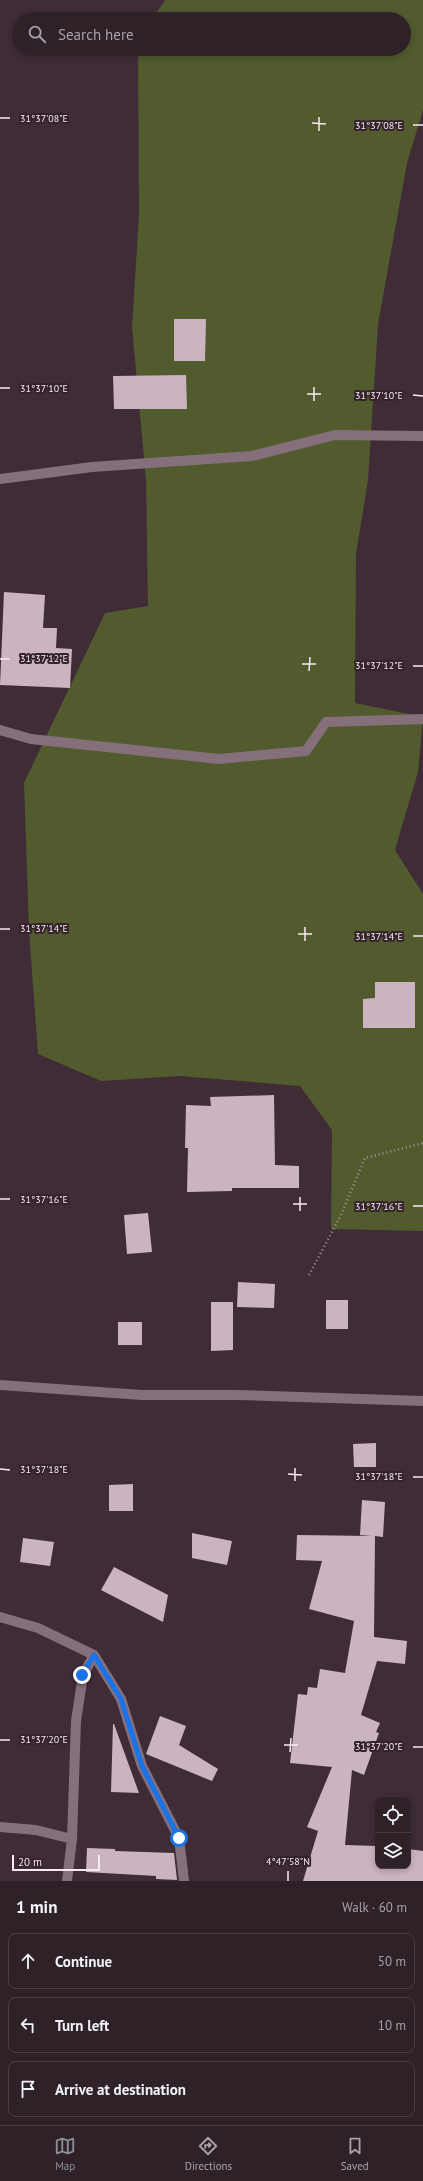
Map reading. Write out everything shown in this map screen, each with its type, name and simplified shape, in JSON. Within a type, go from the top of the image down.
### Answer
[{"type":"street","points":[[0,479],[92,466],[252,456],[334,435],[423,436]]},
{"type":"street","points":[[0,730],[31,739],[219,759],[306,751],[326,722],[423,719]]},
{"type":"street","points":[[0,1385],[142,1395],[237,1395],[423,1401]]},
{"type":"street","points":[[0,1617],[38,1628],[94,1655],[121,1699],[142,1766],[179,1838],[184,1881]]},
{"type":"street","points":[[67,1881],[72,1839],[76,1721],[82,1675],[94,1655]]},
{"type":"street","points":[[0,1827],[36,1830],[72,1839]]},
{"type":"path","points":[[309,1275],[341,1215],[365,1158],[423,1143]]},
{"type":"green space","points":[[165,0],[423,0],[423,110],[407,163],[378,324],[368,480],[356,554],[355,703],[423,717],[418,772],[395,850],[423,894],[423,1231],[331,1229],[332,1130],[300,1086],[180,1076],[101,1081],[38,1054],[29,931],[24,783],[105,613],[148,606],[146,480],[132,327],[139,215],[138,56],[411,56],[411,12],[157,12]]},
{"type":"building","points":[[174,319],[206,319],[205,361],[174,361]]},
{"type":"building","points":[[186,375],[187,409],[114,409],[113,376]]},
{"type":"building","points":[[4,592],[45,595],[43,628],[57,628],[56,648],[72,649],[70,688],[0,685]]},
{"type":"building","points":[[375,982],[415,982],[415,1028],[363,1028],[363,999],[375,998]]},
{"type":"building","points":[[274,1095],[275,1165],[299,1166],[299,1188],[232,1188],[232,1191],[187,1192],[188,1148],[185,1148],[186,1105],[211,1106],[210,1097]]},
{"type":"building","points":[[148,1213],[152,1252],[127,1254],[124,1215]]},
{"type":"building","points":[[238,1282],[275,1284],[274,1308],[237,1307]]},
{"type":"building","points":[[326,1300],[348,1300],[348,1329],[326,1329]]},
{"type":"building","points":[[211,1302],[233,1302],[233,1350],[211,1351]]},
{"type":"building","points":[[118,1322],[142,1322],[142,1345],[118,1345]]},
{"type":"building","points":[[376,1443],[376,1467],[354,1467],[353,1444]]},
{"type":"building","points":[[133,1484],[133,1511],[109,1511],[109,1485]]},
{"type":"building","points":[[362,1500],[385,1502],[383,1537],[375,1536],[374,1637],[407,1641],[405,1664],[377,1661],[361,1715],[380,1723],[376,1732],[379,1733],[364,1775],[352,1770],[345,1845],[375,1846],[375,1869],[411,1869],[411,1849],[423,1851],[423,1881],[303,1881],[318,1831],[307,1827],[332,1767],[290,1763],[298,1694],[307,1695],[308,1687],[317,1688],[320,1669],[345,1673],[354,1621],[309,1609],[322,1561],[296,1560],[297,1535],[372,1536],[360,1535]]},
{"type":"building","points":[[192,1533],[232,1541],[227,1565],[192,1558]]},
{"type":"building","points":[[23,1538],[54,1542],[50,1566],[20,1562]]},
{"type":"building","points":[[114,1567],[168,1595],[163,1622],[101,1590]]},
{"type":"building","points":[[160,1716],[186,1726],[179,1745],[218,1769],[212,1781],[146,1754]]},
{"type":"building","points":[[114,1724],[139,1793],[111,1792]]},
{"type":"building","points":[[87,1848],[115,1849],[115,1851],[174,1853],[177,1880],[156,1879],[156,1876],[86,1872]]},
{"type":"route","points":[[82,1675],[94,1655],[121,1699],[142,1766],[179,1838]]}]
